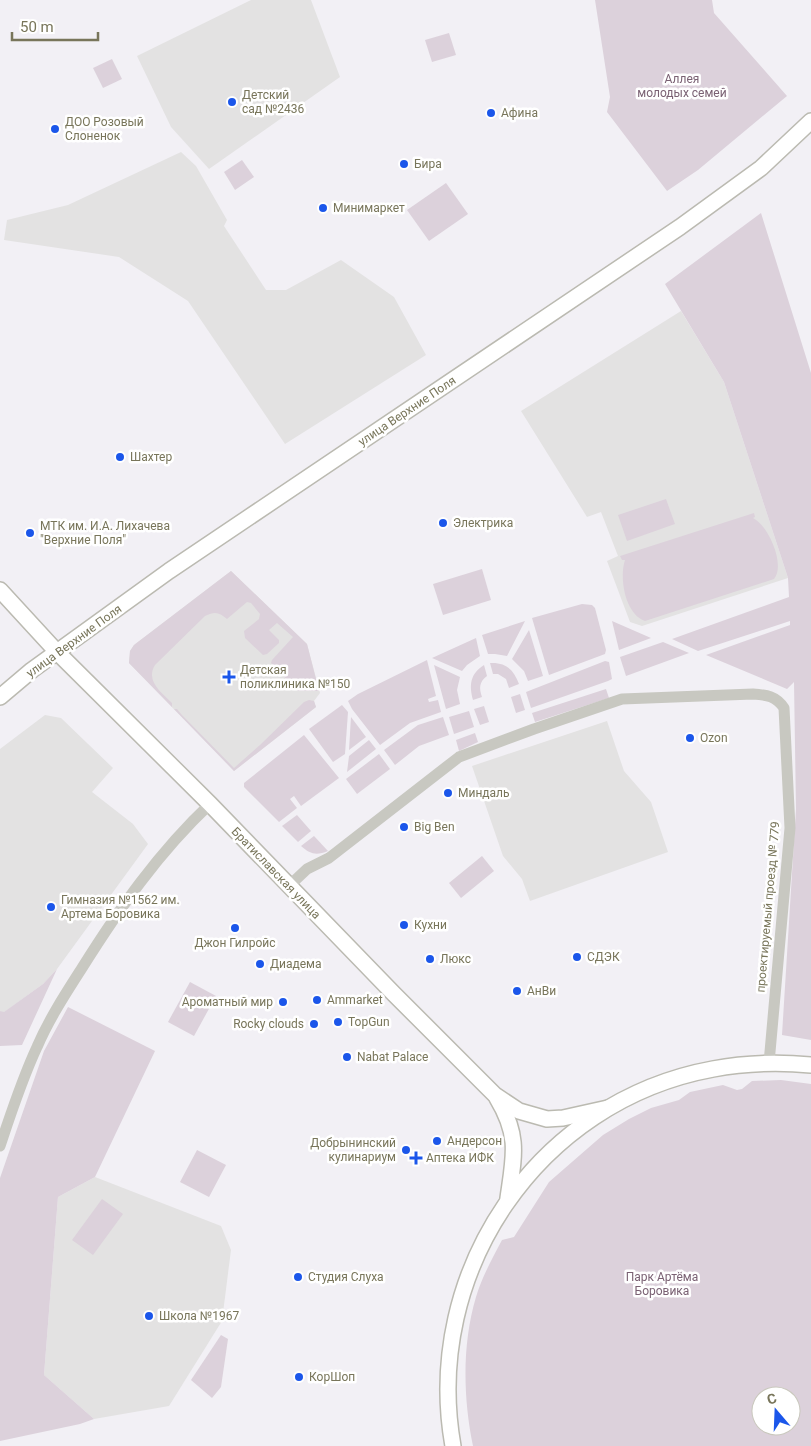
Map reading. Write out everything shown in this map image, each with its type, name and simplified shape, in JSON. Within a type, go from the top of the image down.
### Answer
[{"type":"main road","name":"улица Верхние Поля","points":[[0,697],[32,670],[248,517],[680,227],[761,168],[811,121]]},
{"type":"main road","name":"Братиславская улица","points":[[0,590],[57,652],[210,804],[494,1095],[519,1111],[547,1119],[562,1118],[608,1108]]},
{"type":"main road","name":"Братиславская улица","points":[[453,1446],[448,1405],[448,1377],[455,1322],[471,1268],[482,1244],[507,1201],[528,1174],[579,1127],[608,1108],[641,1091],[685,1075],[730,1066],[770,1063],[811,1065]]},
{"type":"main road","name":"Братиславская улица","points":[[494,1095],[508,1120],[515,1144],[507,1201]]},
{"type":"street","name":"проектируемый проезд № 779","points":[[289,886],[307,869],[329,858],[459,757],[482,747],[622,699],[753,694],[772,696],[784,708],[790,828],[770,1063]]},
{"type":"street","points":[[0,1146],[37,1046],[64,997],[105,932],[142,881],[187,826],[210,804]]},
{"type":"shaded area","name":"Детский сад №2436","points":[[251,0],[311,0],[340,77],[209,169],[171,127],[137,56]]},
{"type":"shaded area","points":[[181,152],[196,166],[227,220],[224,226],[266,290],[286,290],[341,260],[394,297],[426,355],[285,444],[188,301],[119,257],[4,240],[7,220],[68,205]]},
{"type":"shaded area","points":[[681,311],[724,382],[788,578],[642,626],[630,622],[607,561],[618,556],[601,512],[587,517],[521,411]]},
{"type":"shaded area","name":"Детская поликлиника №150","points":[[231,571],[307,644],[320,693],[314,701],[316,707],[234,771],[129,663],[130,651],[134,645]]},
{"type":"shaded area","name":"Гимназия №1562 им. Артема Боровика","points":[[45,715],[61,718],[113,768],[92,792],[133,824],[148,844],[57,969],[43,984],[3,1013],[0,1011],[0,749]]},
{"type":"shaded area","points":[[607,721],[624,771],[651,802],[668,852],[530,901],[522,879],[503,856],[472,766]]},
{"type":"shaded area","points":[[95,1177],[221,1226],[231,1250],[222,1321],[169,1406],[94,1419],[44,1375],[58,1197]]},
{"type":"green space","name":"Аллея молодых семей","points":[[595,0],[712,0],[714,13],[787,96],[698,170],[667,191],[607,112],[610,97]]},
{"type":"green space","points":[[449,33],[456,55],[432,62],[425,40]]},
{"type":"green space","points":[[112,59],[122,79],[103,88],[93,68]]},
{"type":"green space","points":[[242,160],[254,177],[235,190],[224,172]]},
{"type":"green space","points":[[446,183],[468,214],[429,241],[407,210]]},
{"type":"green space","points":[[761,213],[811,373],[811,1040],[782,1035],[796,809],[794,682],[787,689],[706,655],[790,625],[790,621],[698,651],[672,639],[789,597],[788,578],[724,382],[665,284]]},
{"type":"green space","points":[[666,499],[675,524],[627,541],[618,515]]},
{"type":"green space","points":[[754,513],[755,517],[753,518],[764,529],[777,555],[777,573],[774,579],[645,621],[638,617],[625,595],[623,568],[625,560],[622,560],[620,556]]},
{"type":"green space","points":[[482,569],[491,600],[443,615],[433,584]]},
{"type":"green space","points":[[231,571],[307,644],[319,691],[298,691],[271,663],[293,637],[277,623],[269,630],[279,640],[279,643],[267,654],[263,655],[245,638],[244,631],[259,619],[260,614],[251,603],[247,602],[227,619],[217,613],[205,616],[155,665],[152,671],[153,681],[172,703],[172,707],[129,663],[130,651],[134,645]]},
{"type":"green space","points":[[582,604],[592,605],[595,608],[606,650],[605,654],[549,675],[532,618]]},
{"type":"green space","points":[[525,621],[507,656],[488,654],[482,635]]},
{"type":"green space","points":[[612,621],[651,638],[619,650]]},
{"type":"green space","points":[[529,630],[543,676],[528,681],[524,671],[512,659]]},
{"type":"green space","points":[[476,638],[480,656],[462,671],[432,658]]},
{"type":"green space","points":[[663,642],[689,653],[626,676],[620,657]]},
{"type":"green space","points":[[427,660],[436,696],[428,699],[429,702],[438,700],[441,712],[410,723],[380,745],[348,701],[358,694]]},
{"type":"green space","points":[[605,661],[609,662],[612,679],[531,708],[526,692]]},
{"type":"green space","points":[[490,663],[501,664],[509,668],[519,684],[509,688],[506,679],[498,674],[493,674]]},
{"type":"green space","points":[[434,665],[460,677],[457,690],[460,704],[446,709]]},
{"type":"green space","points":[[484,665],[487,676],[480,685],[482,697],[473,700],[471,685],[473,676]]},
{"type":"green space","points":[[606,689],[609,698],[535,722],[532,713]]},
{"type":"green space","points":[[520,694],[525,710],[516,713],[511,697]]},
{"type":"green space","points":[[314,701],[316,707],[234,771],[174,709],[177,709],[234,768],[304,702]]},
{"type":"green space","points":[[342,705],[348,712],[345,754],[333,762],[309,729]]},
{"type":"green space","points":[[484,706],[489,722],[480,725],[474,709]]},
{"type":"green space","points":[[469,711],[474,727],[454,734],[449,717]]},
{"type":"green space","points":[[351,717],[366,737],[349,750]]},
{"type":"green space","points":[[443,717],[449,735],[419,746],[395,765],[384,750],[418,725]]},
{"type":"green space","points":[[475,733],[478,742],[459,751],[456,740]]},
{"type":"green space","points":[[304,735],[339,778],[301,806],[294,796],[290,799],[297,808],[279,822],[244,787],[244,783]]},
{"type":"green space","points":[[369,740],[376,749],[347,772],[349,756]]},
{"type":"green space","points":[[379,754],[390,769],[357,794],[346,779]]},
{"type":"green space","points":[[297,815],[311,831],[298,842],[282,826]]},
{"type":"green space","points":[[314,836],[328,851],[313,853],[301,846]]},
{"type":"green space","points":[[482,856],[494,871],[461,898],[449,883]]},
{"type":"green space","points":[[57,969],[22,1045],[0,1046],[0,1011],[4,1012],[43,984]]},
{"type":"green space","points":[[190,982],[216,996],[194,1036],[168,1022]]},
{"type":"green space","points":[[68,1007],[155,1051],[95,1177],[58,1197],[44,1375],[94,1419],[80,1424],[0,1441],[0,1178],[44,1051]]},
{"type":"green space","name":"Парк Артёма Боровика","points":[[781,1080],[811,1084],[811,1446],[473,1446],[466,1390],[468,1333],[478,1290],[502,1240],[514,1237],[549,1182],[603,1135],[651,1108],[679,1100],[690,1092],[723,1085],[737,1090],[742,1089],[752,1081]]},
{"type":"green space","points":[[197,1150],[226,1165],[209,1197],[180,1182]]},
{"type":"green space","points":[[102,1199],[123,1214],[93,1255],[72,1240]]},
{"type":"green space","points":[[221,1335],[228,1339],[221,1387],[212,1398],[191,1380]]},
{"type":"place","name":"Детский сад №2436","points":[[232,102]]},
{"type":"place","name":"Афина","points":[[491,113]]},
{"type":"place","name":"ДОО Розовый Слоненок","points":[[55,129]]},
{"type":"place","name":"Бира","points":[[404,164]]},
{"type":"place","name":"Минимаркет","points":[[323,208]]},
{"type":"place","name":"Шахтер","points":[[120,457]]},
{"type":"place","name":"Электрика","points":[[443,523]]},
{"type":"place","name":"МТК им. И.А. Лихачева \"Верхние Поля\"","points":[[30,533]]},
{"type":"place","name":"Детская поликлиника №150","points":[[229,677]]},
{"type":"place","name":"Ozon","points":[[690,738]]},
{"type":"place","name":"Миндаль","points":[[448,793]]},
{"type":"place","name":"Big Ben","points":[[404,827]]},
{"type":"place","name":"Гимназия №1562 им. Артема Боровика","points":[[51,907]]},
{"type":"place","name":"Кухни","points":[[404,925]]},
{"type":"place","name":"Джон Гилройс","points":[[235,928]]},
{"type":"place","name":"СДЭК","points":[[577,957]]},
{"type":"place","name":"Люкс","points":[[430,959]]},
{"type":"place","name":"Диадема","points":[[260,964]]},
{"type":"place","name":"АнВи","points":[[517,991]]},
{"type":"place","name":"Ammarket","points":[[317,1000]]},
{"type":"place","name":"Ароматный мир","points":[[283,1002]]},
{"type":"place","name":"TopGun","points":[[338,1022]]},
{"type":"place","name":"Rocky clouds","points":[[314,1024]]},
{"type":"place","name":"Nabat Palace","points":[[347,1057]]},
{"type":"place","name":"Андерсон","points":[[437,1141]]},
{"type":"place","name":"Добрынинский кулинариум","points":[[406,1150]]},
{"type":"place","name":"Аптека ИФК","points":[[416,1158]]},
{"type":"place","name":"Студия Слуха","points":[[298,1277]]},
{"type":"place","name":"Школа №1967","points":[[149,1316]]},
{"type":"place","name":"КорШоп","points":[[299,1377]]}]
